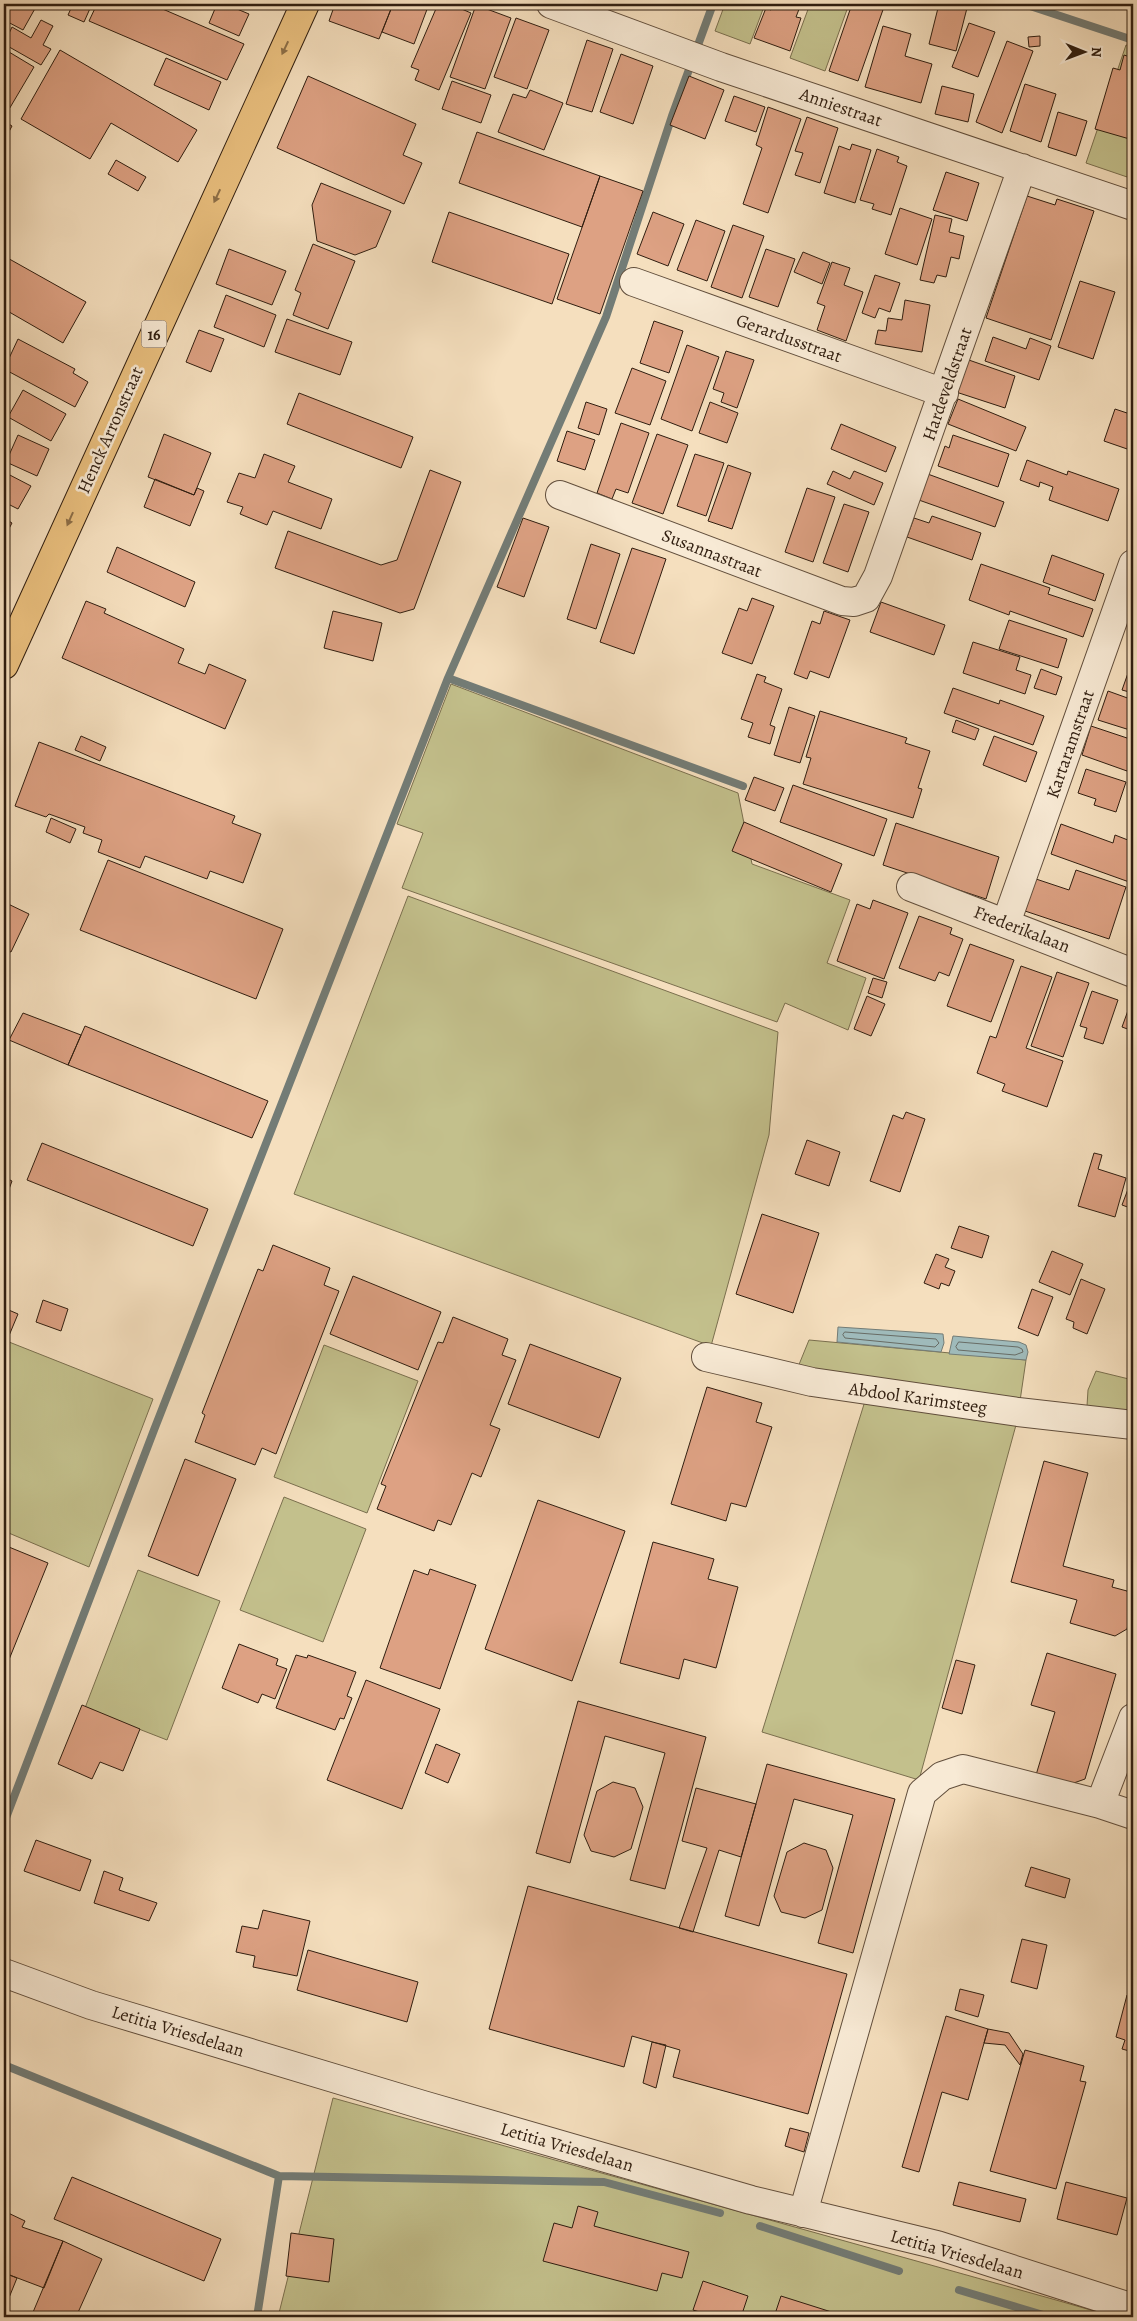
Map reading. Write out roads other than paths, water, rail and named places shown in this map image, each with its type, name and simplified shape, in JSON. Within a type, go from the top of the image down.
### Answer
[{"type":"main road","name":"Henck Arronstraat","points":[[4,666],[305,4]]},
{"type":"street","name":"Anniestraat","points":[[551,4],[720,67],[1133,206]]},
{"type":"street","name":"Hardeveldstraat","points":[[866,598],[878,576],[1022,168]]},
{"type":"street","name":"Gerardusstraat","points":[[634,282],[944,393]]},
{"type":"street","name":"Susannastraat","points":[[560,495],[842,602],[854,602],[866,598]]},
{"type":"street","name":"Kartaramstraat","points":[[1006,923],[1133,564]]},
{"type":"street","name":"Frederikalaan","points":[[911,887],[1133,973]]},
{"type":"street","name":"Abdool Karimsteeg","points":[[706,1357],[812,1382],[1018,1412],[1133,1425]]},
{"type":"street","points":[[1100,1804],[1133,1718]]},
{"type":"street","points":[[803,2213],[922,1794],[942,1776],[963,1769],[1100,1804],[1133,1815]]},
{"type":"street","name":"Letitia Vriesdelaan","points":[[4,1973],[91,2005],[386,2094],[751,2200],[937,2245],[1133,2308]]},
{"type":"water","points":[[838,1327],[943,1334],[944,1343],[941,1352],[837,1342]]},
{"type":"water","points":[[953,1336],[1019,1342],[1026,1345],[1028,1352],[1026,1360],[949,1354]]},
{"type":"waterway","points":[[4,1823],[154,1430],[448,678],[606,317],[672,116],[713,4]]},
{"type":"waterway","points":[[1024,4],[1133,40]]},
{"type":"waterway","points":[[448,678],[743,786]]},
{"type":"waterway","points":[[4,2065],[279,2176],[604,2182],[720,2213]]},
{"type":"waterway","points":[[257,2317],[279,2176]]},
{"type":"waterway","points":[[760,2226],[899,2271]]},
{"type":"waterway","points":[[959,2290],[1050,2317]]}]
